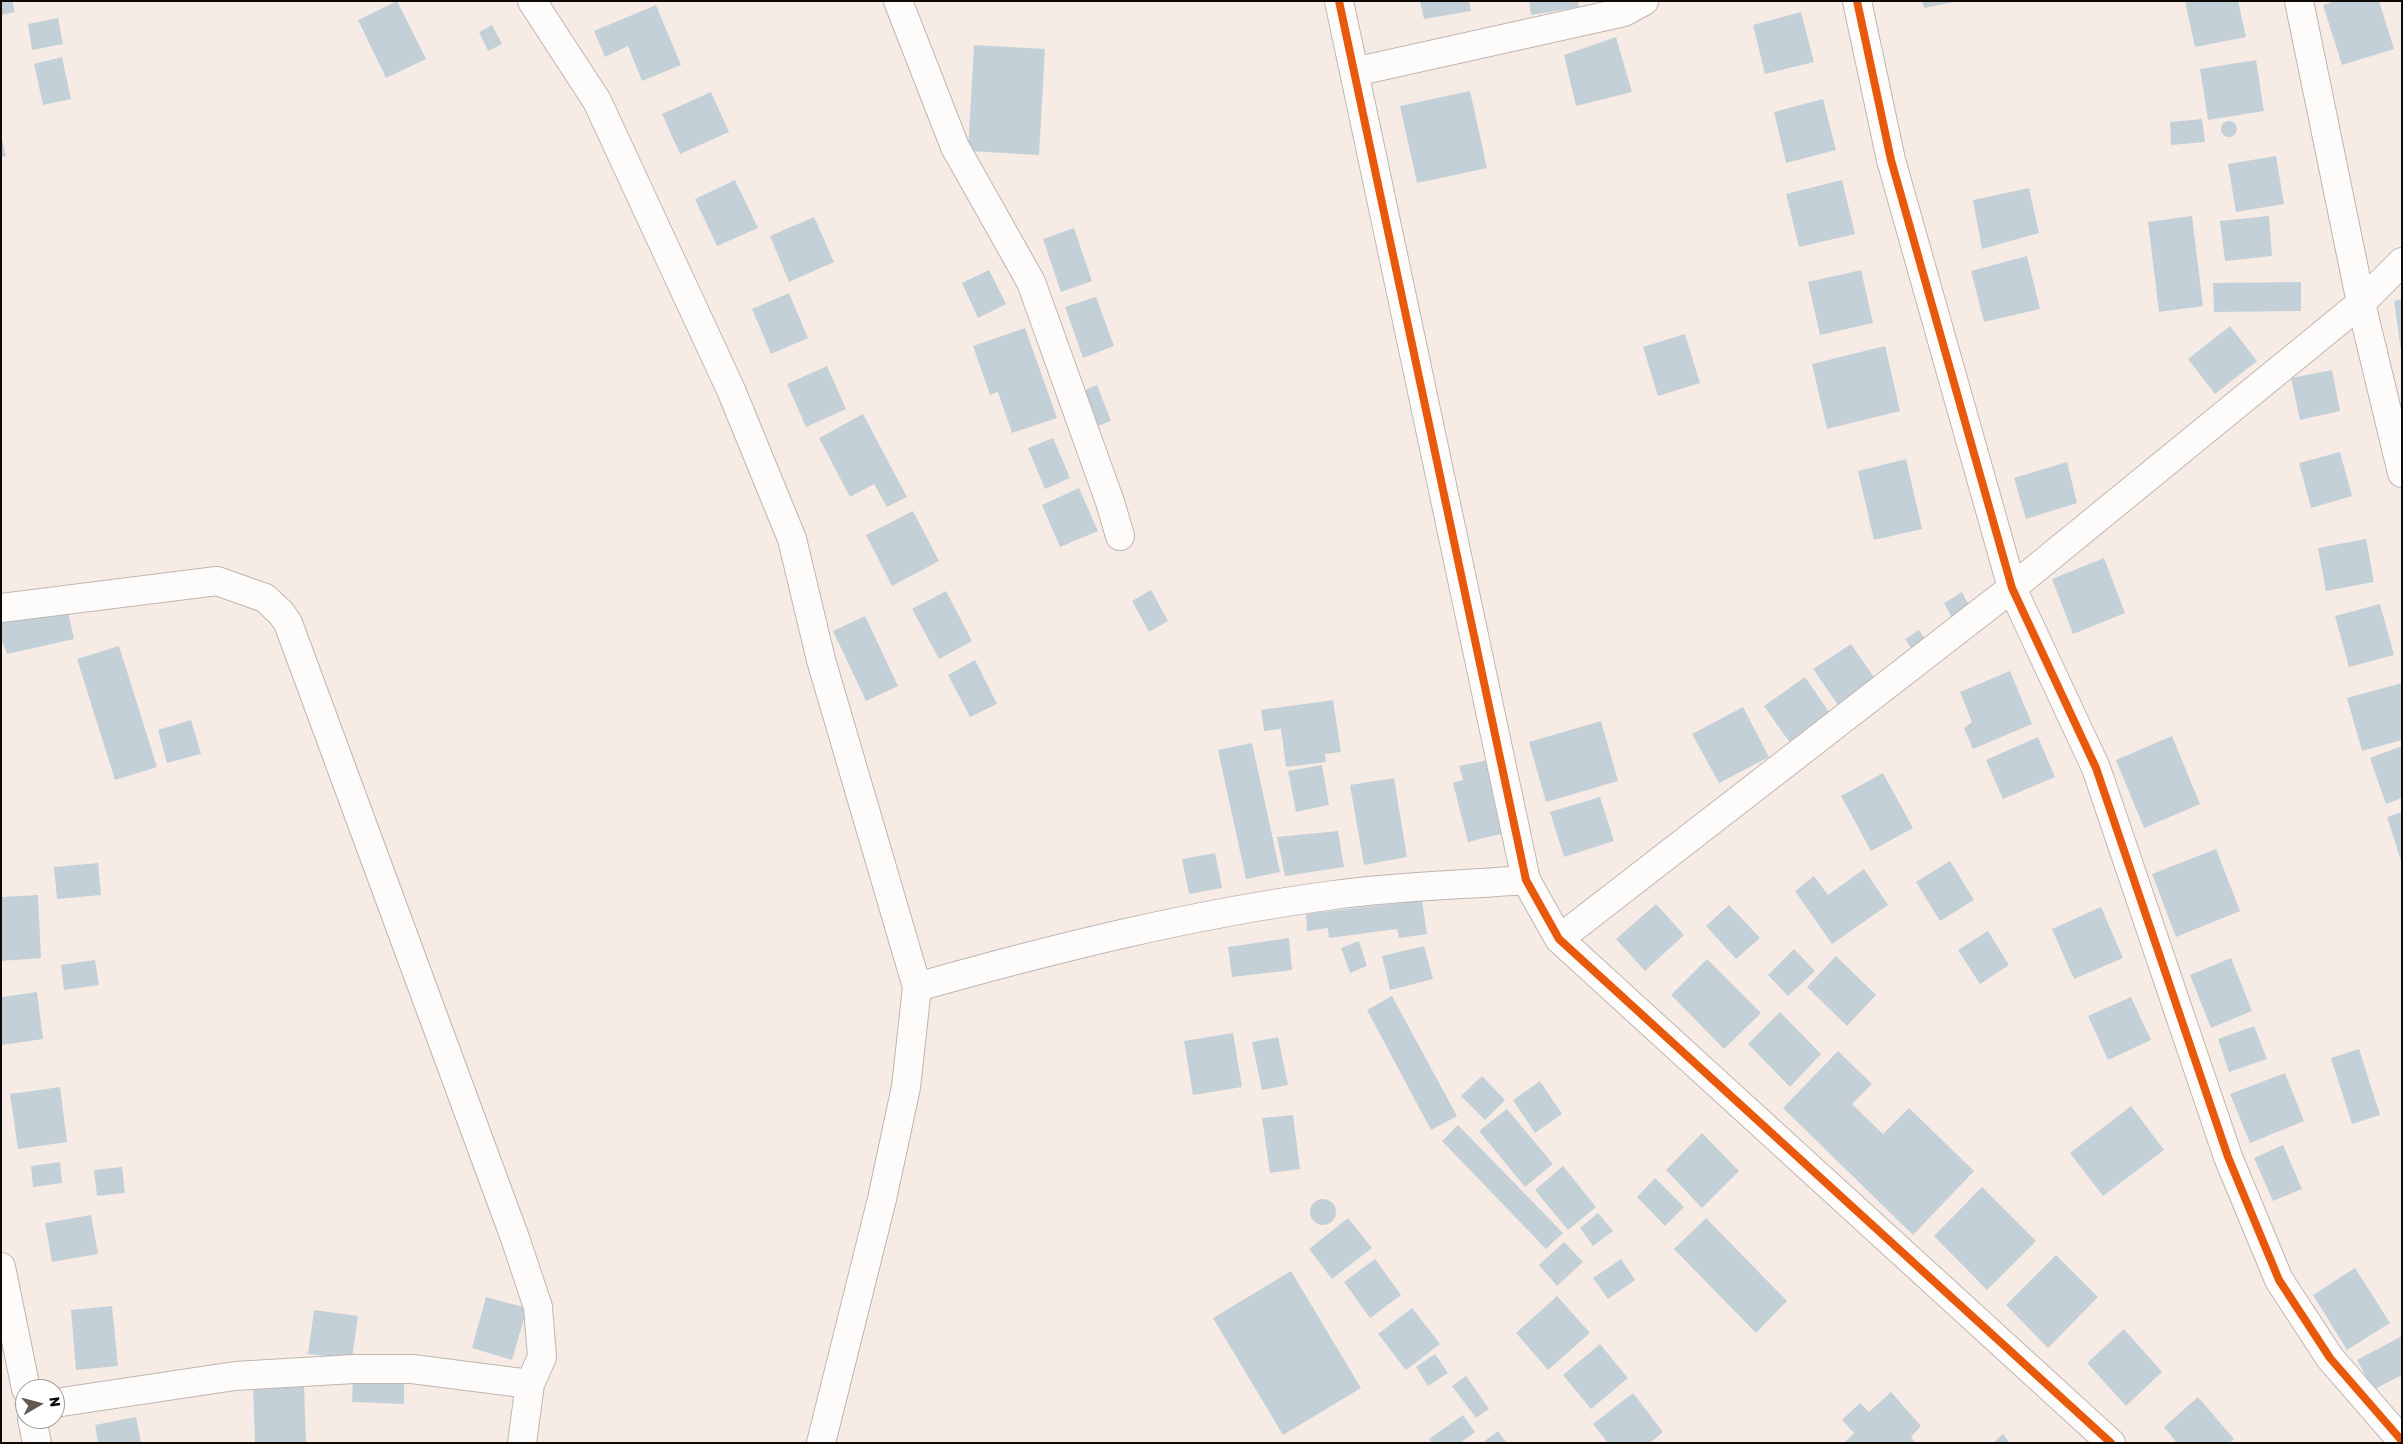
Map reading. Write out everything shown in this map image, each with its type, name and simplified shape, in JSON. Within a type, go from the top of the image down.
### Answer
[{"type":"street","points":[[532,1],[597,101],[731,390],[792,539],[821,660],[918,987],[906,1087],[882,1199],[822,1443]]},
{"type":"street","points":[[898,1],[955,147],[1031,282],[1110,502],[1120,536]]},
{"type":"street","points":[[1339,1],[1526,880],[1559,939],[2111,1443]]},
{"type":"street","points":[[1354,72],[1624,12],[1644,1]]},
{"type":"street","points":[[1857,1],[1891,160],[2012,588],[2096,768],[2228,1157],[2279,1280],[2330,1358],[2402,1441]]},
{"type":"street","points":[[2299,1],[2361,303],[2402,473]]},
{"type":"street","points":[[1559,939],[2012,588],[2361,303],[2402,262]]},
{"type":"street","points":[[1,608],[217,582],[265,598],[282,613],[293,633],[515,1238],[538,1307],[542,1357],[530,1384],[522,1443]]},
{"type":"street","points":[[918,987],[1045,951],[1153,926],[1335,894],[1526,880]]},
{"type":"street","points":[[1,1267],[24,1379]]},
{"type":"street","points":[[65,1402],[235,1376],[354,1369],[412,1369],[530,1384]]},
{"type":"street","points":[[34,1429],[37,1443]]},
{"type":"building","points":[[1,1],[12,1],[15,12],[1,15]]},
{"type":"building","points":[[397,1],[426,59],[386,78],[358,20]]},
{"type":"building","points":[[1420,1],[1469,1],[1471,11],[1424,19]]},
{"type":"building","points":[[1529,1],[1578,1],[1579,7],[1531,15]]},
{"type":"building","points":[[1922,1],[1954,1],[1954,2],[1924,8]]},
{"type":"building","points":[[2185,1],[2238,1],[2246,37],[2195,47]]},
{"type":"building","points":[[2335,1],[2379,1],[2394,49],[2342,65],[2323,5]]},
{"type":"building","points":[[656,5],[681,65],[642,81],[628,46],[605,57],[594,31]]},
{"type":"building","points":[[1801,12],[1814,62],[1765,74],[1753,25]]},
{"type":"building","points":[[58,18],[63,44],[32,50],[28,24]]},
{"type":"building","points":[[492,25],[502,44],[488,51],[479,32]]},
{"type":"building","points":[[1616,37],[1632,92],[1576,106],[1564,55]]},
{"type":"building","points":[[974,45],[1045,49],[1039,155],[968,151]]},
{"type":"building","points":[[62,57],[71,99],[43,105],[34,64]]},
{"type":"building","points":[[2256,60],[2264,111],[2208,120],[2200,69]]},
{"type":"building","points":[[1470,91],[1487,168],[1417,183],[1400,106]]},
{"type":"building","points":[[711,92],[729,132],[680,154],[662,114]]},
{"type":"building","points":[[1823,99],[1836,150],[1786,163],[1774,112]]},
{"type":"building","points":[[2202,119],[2205,142],[2171,145],[2170,122]]},
{"type":"building","points":[[2229,121],[2235,123],[2237,129],[2235,135],[2229,137],[2223,135],[2221,129],[2223,123]]},
{"type":"building","points":[[1,136],[6,156],[1,157]]},
{"type":"building","points":[[2276,156],[2284,204],[2236,212],[2228,164]]},
{"type":"building","points":[[735,180],[758,228],[717,246],[695,199]]},
{"type":"building","points":[[1842,180],[1855,234],[1799,247],[1786,194]]},
{"type":"building","points":[[2029,188],[2039,233],[1982,249],[1973,200]]},
{"type":"building","points":[[2192,216],[2203,306],[2159,312],[2148,222]]},
{"type":"building","points":[[2269,216],[2272,256],[2225,261],[2220,221]]},
{"type":"building","points":[[814,217],[834,262],[789,282],[770,236]]},
{"type":"building","points":[[1074,228],[1092,281],[1061,292],[1043,239]]},
{"type":"building","points":[[2027,256],[2040,309],[1984,322],[1971,271]]},
{"type":"building","points":[[989,270],[1006,304],[978,318],[962,283]]},
{"type":"building","points":[[1861,270],[1873,323],[1820,335],[1808,282]]},
{"type":"building","points":[[2301,282],[2301,311],[2214,312],[2213,283]]},
{"type":"building","points":[[789,293],[808,338],[771,354],[752,309]]},
{"type":"building","points":[[1096,297],[1114,346],[1083,358],[1065,307]]},
{"type":"building","points":[[2402,299],[2402,351],[2401,351],[2394,301]]},
{"type":"building","points":[[2230,326],[2257,361],[2215,394],[2188,359]]},
{"type":"building","points":[[1025,328],[1057,418],[1012,433],[998,392],[990,395],[973,346]]},
{"type":"building","points":[[1685,334],[1700,383],[1658,396],[1643,347]]},
{"type":"building","points":[[1885,346],[1900,411],[1827,429],[1812,364]]},
{"type":"building","points":[[827,366],[846,409],[806,427],[787,384]]},
{"type":"building","points":[[2332,370],[2340,411],[2300,420],[2291,378]]},
{"type":"building","points":[[1097,385],[1111,421],[1095,427],[1082,391]]},
{"type":"building","points":[[863,414],[907,497],[887,507],[874,484],[850,497],[819,438]]},
{"type":"building","points":[[1053,438],[1070,478],[1045,489],[1028,448]]},
{"type":"building","points":[[2340,452],[2352,496],[2311,508],[2299,463]]},
{"type":"building","points":[[1906,459],[1922,529],[1874,540],[1858,471]]},
{"type":"building","points":[[2067,462],[2077,503],[2026,519],[2014,478]]},
{"type":"building","points":[[1079,488],[1098,531],[1060,547],[1042,505]]},
{"type":"building","points":[[913,511],[939,561],[892,586],[866,535]]},
{"type":"building","points":[[2366,539],[2374,582],[2326,591],[2318,548]]},
{"type":"building","points":[[2104,558],[2125,613],[2073,634],[2052,579]]},
{"type":"building","points":[[1151,590],[1168,621],[1149,632],[1132,601]]},
{"type":"building","points":[[946,591],[972,641],[939,659],[912,609]]},
{"type":"building","points":[[1962,592],[1970,607],[1952,618],[1944,603]]},
{"type":"building","points":[[2380,604],[2394,655],[2349,667],[2335,616]]},
{"type":"building","points":[[67,607],[74,639],[7,654],[1,638],[1,622]]},
{"type":"building","points":[[865,616],[898,686],[866,701],[833,631]]},
{"type":"building","points":[[1919,630],[1930,647],[1916,655],[1905,639]]},
{"type":"building","points":[[1851,644],[1878,683],[1840,708],[1813,669]]},
{"type":"building","points":[[119,646],[157,767],[115,780],[77,659]]},
{"type":"building","points":[[975,660],[997,704],[970,717],[948,675]]},
{"type":"building","points":[[2010,671],[2032,724],[1973,749],[1964,728],[1972,722],[1960,692]]},
{"type":"building","points":[[1805,677],[1833,718],[1793,747],[1764,706]]},
{"type":"building","points":[[2402,683],[2402,740],[2362,751],[2347,698]]},
{"type":"building","points":[[1333,700],[1341,752],[1325,754],[1326,762],[1286,767],[1281,729],[1264,731],[1261,710]]},
{"type":"building","points":[[1743,707],[1769,757],[1719,783],[1692,734]]},
{"type":"building","points":[[191,720],[201,754],[167,763],[158,730]]},
{"type":"building","points":[[1601,721],[1618,781],[1546,802],[1529,742]]},
{"type":"building","points":[[2172,736],[2200,804],[2144,828],[2116,760]]},
{"type":"building","points":[[2038,737],[2055,777],[2003,799],[1986,760]]},
{"type":"building","points":[[1252,743],[1280,872],[1246,879],[1218,750]]},
{"type":"building","points":[[2402,746],[2402,798],[2386,804],[2370,758]]},
{"type":"building","points":[[1488,760],[1505,833],[1468,842],[1453,783],[1463,780],[1459,766]]},
{"type":"building","points":[[1322,765],[1329,805],[1296,812],[1288,771]]},
{"type":"building","points":[[1883,773],[1913,828],[1871,851],[1841,796]]},
{"type":"building","points":[[1394,778],[1407,857],[1364,865],[1350,785]]},
{"type":"building","points":[[1600,797],[1614,841],[1564,857],[1550,812]]},
{"type":"building","points":[[2402,812],[2402,861],[2401,861],[2387,817]]},
{"type":"building","points":[[1338,831],[1344,867],[1285,876],[1277,837]]},
{"type":"building","points":[[2216,849],[2240,911],[2176,937],[2152,874]]},
{"type":"building","points":[[1215,853],[1222,888],[1189,894],[1182,859]]},
{"type":"building","points":[[1950,861],[1974,900],[1940,921],[1916,882]]},
{"type":"building","points":[[98,863],[101,895],[57,899],[54,867]]},
{"type":"building","points":[[1864,869],[1888,905],[1832,944],[1795,891],[1814,876],[1828,895]]},
{"type":"building","points":[[38,895],[41,958],[1,961],[1,897]]},
{"type":"building","points":[[1422,900],[1427,934],[1399,938],[1397,929],[1329,938],[1328,928],[1307,931],[1306,914]]},
{"type":"building","points":[[1656,904],[1684,935],[1645,971],[1616,939]]},
{"type":"building","points":[[1729,905],[1760,938],[1736,959],[1706,926]]},
{"type":"building","points":[[2101,907],[2123,958],[2074,979],[2052,929]]},
{"type":"building","points":[[1988,931],[2009,965],[1980,984],[1958,950]]},
{"type":"building","points":[[1289,938],[1292,970],[1232,977],[1228,947]]},
{"type":"building","points":[[1359,941],[1367,966],[1350,973],[1341,948]]},
{"type":"building","points":[[1424,946],[1433,979],[1390,990],[1382,956]]},
{"type":"building","points":[[1794,949],[1815,971],[1788,996],[1768,975]]},
{"type":"building","points":[[1836,956],[1876,995],[1847,1026],[1807,987]]},
{"type":"building","points":[[2231,958],[2252,1011],[2211,1028],[2190,975]]},
{"type":"building","points":[[1707,959],[1761,1013],[1724,1049],[1671,995]]},
{"type":"building","points":[[95,960],[99,985],[64,990],[61,965]]},
{"type":"building","points":[[37,992],[43,1039],[1,1045],[1,997]]},
{"type":"building","points":[[1392,996],[1457,1116],[1431,1130],[1367,1010]]},
{"type":"building","points":[[2131,997],[2151,1040],[2108,1060],[2088,1016]]},
{"type":"building","points":[[1780,1012],[1821,1054],[1790,1087],[1748,1044]]},
{"type":"building","points":[[2254,1026],[2267,1059],[2229,1072],[2218,1039]]},
{"type":"building","points":[[1233,1033],[1242,1087],[1193,1095],[1184,1041]]},
{"type":"building","points":[[1278,1037],[1288,1085],[1262,1090],[1252,1042]]},
{"type":"building","points":[[2359,1049],[2380,1115],[2352,1124],[2331,1058]]},
{"type":"building","points":[[1838,1051],[1872,1084],[1852,1104],[1883,1134],[1909,1108],[1974,1171],[1913,1235],[1783,1108]]},
{"type":"building","points":[[2285,1073],[2304,1121],[2250,1143],[2230,1094]]},
{"type":"building","points":[[1482,1076],[1505,1100],[1485,1120],[1461,1096]]},
{"type":"building","points":[[1540,1081],[1562,1114],[1535,1133],[1513,1100]]},
{"type":"building","points":[[60,1087],[67,1142],[18,1149],[10,1094]]},
{"type":"building","points":[[2131,1106],[2164,1150],[2103,1196],[2070,1153]]},
{"type":"building","points":[[1507,1109],[1553,1164],[1525,1187],[1479,1131]]},
{"type":"building","points":[[1293,1115],[1300,1169],[1270,1173],[1262,1118]]},
{"type":"building","points":[[1458,1125],[1563,1233],[1546,1249],[1442,1141]]},
{"type":"building","points":[[1702,1133],[1739,1171],[1702,1208],[1666,1170]]},
{"type":"building","points":[[2283,1145],[2302,1189],[2273,1201],[2254,1158]]},
{"type":"building","points":[[60,1162],[62,1183],[33,1187],[31,1166]]},
{"type":"building","points":[[1563,1166],[1596,1207],[1568,1230],[1535,1190]]},
{"type":"building","points":[[122,1167],[125,1193],[97,1196],[94,1170]]},
{"type":"building","points":[[1655,1178],[1684,1207],[1665,1226],[1637,1197]]},
{"type":"building","points":[[1982,1187],[2036,1241],[1987,1290],[1934,1236]]},
{"type":"building","points":[[1323,1199],[1332,1203],[1336,1212],[1332,1221],[1323,1225],[1314,1221],[1310,1212],[1314,1203]]},
{"type":"building","points":[[1598,1213],[1613,1231],[1593,1246],[1580,1228]]},
{"type":"building","points":[[91,1215],[98,1254],[52,1262],[45,1223]]},
{"type":"building","points":[[1348,1218],[1372,1248],[1332,1279],[1309,1249]]},
{"type":"building","points":[[1706,1218],[1787,1301],[1756,1333],[1674,1249]]},
{"type":"building","points":[[1564,1242],[1583,1262],[1557,1286],[1539,1265]]},
{"type":"building","points":[[2056,1255],[2098,1297],[2048,1348],[2006,1305]]},
{"type":"building","points":[[1375,1259],[1401,1295],[1370,1318],[1344,1282]]},
{"type":"building","points":[[1621,1259],[1635,1280],[1608,1299],[1593,1278]]},
{"type":"building","points":[[2355,1268],[2390,1323],[2347,1350],[2313,1295]]},
{"type":"building","points":[[1291,1271],[1361,1388],[1283,1435],[1213,1318]]},
{"type":"building","points":[[1557,1296],[1590,1333],[1548,1370],[1516,1333]]},
{"type":"building","points":[[486,1297],[527,1308],[512,1360],[472,1348]]},
{"type":"building","points":[[112,1306],[118,1366],[76,1370],[71,1310]]},
{"type":"building","points":[[1412,1308],[1440,1344],[1406,1370],[1378,1334]]},
{"type":"building","points":[[314,1310],[358,1316],[352,1359],[308,1354]]},
{"type":"building","points":[[2124,1329],[2162,1372],[2126,1406],[2087,1363]]},
{"type":"building","points":[[2402,1336],[2402,1375],[2373,1390],[2357,1360]]},
{"type":"building","points":[[1600,1344],[1628,1378],[1591,1409],[1563,1375]]},
{"type":"building","points":[[1435,1354],[1448,1373],[1428,1386],[1416,1367]]},
{"type":"building","points":[[1466,1376],[1489,1409],[1476,1418],[1452,1386]]},
{"type":"building","points":[[353,1378],[404,1380],[404,1404],[352,1402]]},
{"type":"building","points":[[304,1383],[306,1443],[255,1443],[253,1385]]},
{"type":"building","points":[[1891,1392],[1921,1426],[1911,1437],[1915,1443],[1844,1443],[1854,1433],[1842,1420],[1860,1403],[1869,1412]]},
{"type":"building","points":[[1633,1393],[1663,1432],[1650,1443],[1608,1443],[1593,1424]]},
{"type":"building","points":[[2198,1397],[2234,1439],[2229,1443],[2177,1443],[2164,1427]]},
{"type":"building","points":[[1463,1415],[1475,1432],[1460,1443],[1432,1443],[1429,1439]]},
{"type":"building","points":[[136,1417],[141,1443],[98,1443],[95,1425]]},
{"type":"building","points":[[1498,1431],[1507,1443],[1482,1443]]},
{"type":"building","points":[[2003,1434],[2010,1443],[1993,1443]]},
{"type":"cycle path","points":[[1339,1],[1526,880],[1559,939],[2111,1443]]},
{"type":"cycle path","points":[[1857,1],[1891,160],[2012,588],[2096,768],[2228,1157],[2279,1280],[2330,1358],[2402,1441]]}]
